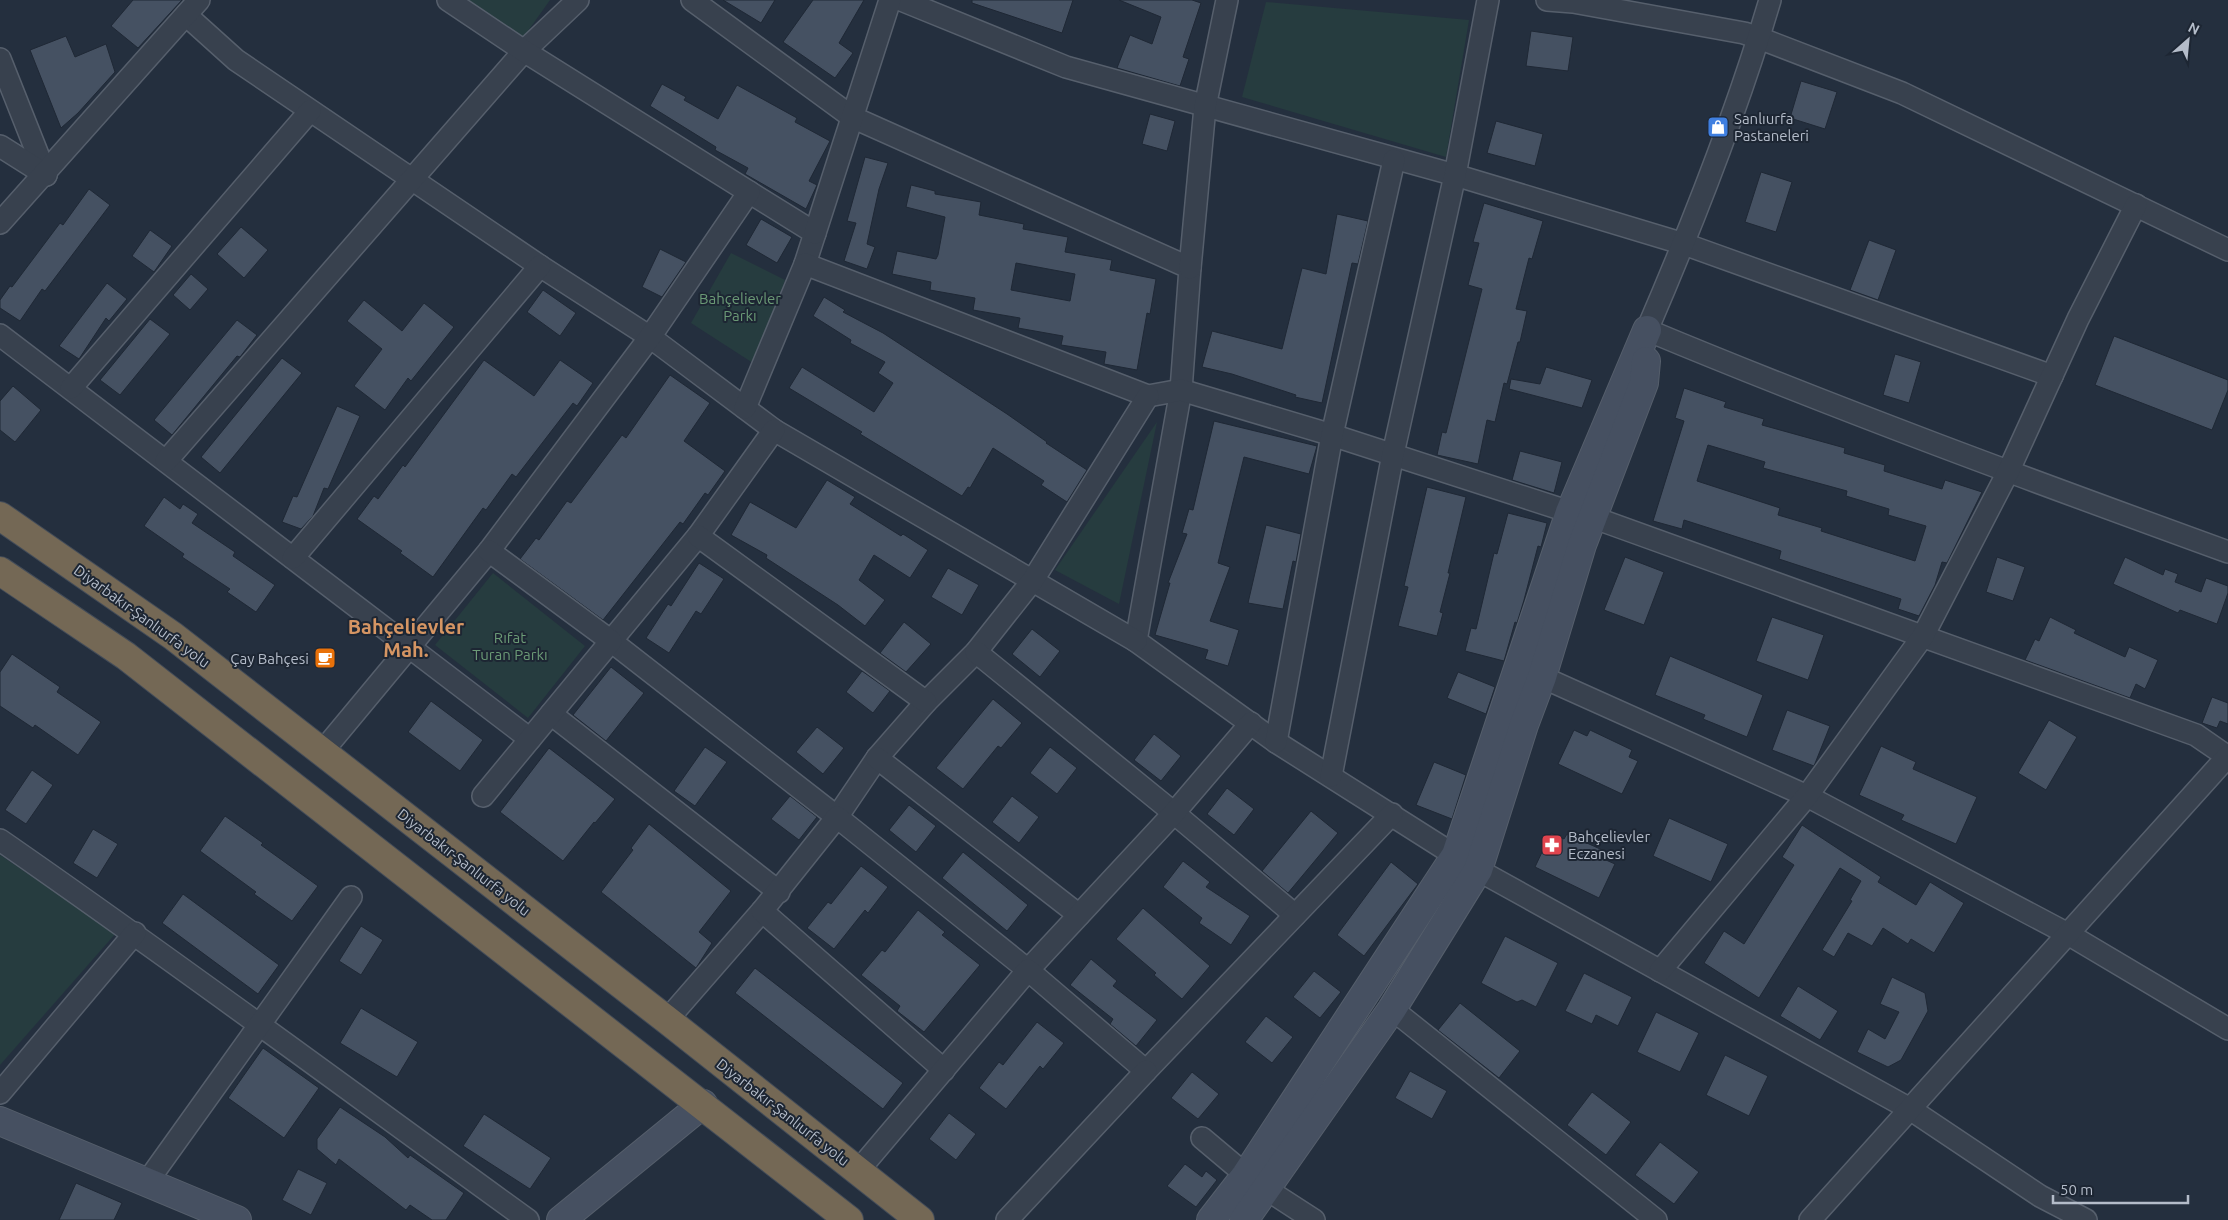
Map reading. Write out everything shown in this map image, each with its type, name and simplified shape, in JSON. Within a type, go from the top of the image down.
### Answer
[{"type":"highway","name":"Diyarbakır-Şanlıurfa yolu","points":[[0,516],[173,636],[667,1020],[920,1220]]},
{"type":"highway","points":[[0,571],[126,656],[703,1104],[848,1220]]},
{"type":"street","points":[[448,0],[524,51],[815,233]]},
{"type":"street","points":[[166,461],[524,51],[578,0]]},
{"type":"street","points":[[692,0],[852,117],[1190,268]]},
{"type":"street","points":[[745,408],[805,264],[890,0]]},
{"type":"street","points":[[901,0],[1066,67],[1394,160],[1455,175],[1684,244],[2052,376]]},
{"type":"street","points":[[1136,642],[1182,390],[1190,268],[1205,107],[1227,0]]},
{"type":"street","points":[[1331,776],[1393,454],[1455,175],[1488,0]]},
{"type":"street","points":[[1547,0],[1592,5],[1744,33],[1759,38],[1902,93],[2228,250]]},
{"type":"street","points":[[1244,1220],[1256,1182],[1467,862],[1581,514],[1644,383],[1647,330],[1684,244],[1759,38],[1770,0]]},
{"type":"street","points":[[0,223],[46,174],[192,8],[236,60],[540,266],[650,337],[774,430],[1136,642],[1276,742],[1467,862],[1910,1109],[2040,1196],[2086,1220]]},
{"type":"street","points":[[0,58],[46,174]]},
{"type":"street","points":[[71,388],[310,110]]},
{"type":"street","points":[[0,146],[46,174]]},
{"type":"street","points":[[1276,742],[1332,435],[1394,160]]},
{"type":"street","points":[[322,752],[488,550],[650,337],[749,192]]},
{"type":"street","points":[[1660,971],[1807,796],[1923,636],[2008,472],[2078,319],[2136,205]]},
{"type":"street","points":[[805,264],[1148,396],[1182,390],[1332,435],[1581,514],[2196,735],[2228,756],[1810,1220]]},
{"type":"street","points":[[293,558],[540,266]]},
{"type":"street","points":[[1647,330],[1740,369],[2008,472],[2228,552]]},
{"type":"street","points":[[0,335],[530,739]]},
{"type":"street","points":[[667,1020],[779,892],[837,816],[877,758],[926,702],[976,652],[1033,580],[1148,396]]},
{"type":"street","points":[[483,796],[698,536],[774,430]]},
{"type":"street","points":[[0,501],[173,636]]},
{"type":"street","points":[[1211,1220],[1256,1182],[1392,1009],[1467,862],[1524,725],[1542,677],[1581,514]]},
{"type":"street","points":[[698,536],[926,702]]},
{"type":"street","points":[[488,550],[611,641],[837,816],[1028,970],[1146,1071]]},
{"type":"street","points":[[976,652],[1174,813],[1295,916]]},
{"type":"street","points":[[1542,677],[1807,796],[2068,934],[2228,1029]]},
{"type":"street","points":[[551,714],[779,892]]},
{"type":"street","points":[[858,1171],[1028,970],[1174,813],[1251,723]]},
{"type":"street","points":[[877,758],[1079,915]]},
{"type":"street","points":[[1007,1220],[1146,1071],[1392,814]]},
{"type":"street","points":[[0,840],[135,933],[258,1026],[528,1220]]},
{"type":"street","points":[[147,1182],[351,897]]},
{"type":"street","points":[[762,911],[944,1070]]},
{"type":"street","points":[[0,1093],[135,933]]},
{"type":"street","points":[[1392,1009],[1656,1220]]},
{"type":"street","points":[[561,1220],[703,1104]]},
{"type":"street","points":[[0,1121],[237,1220]]},
{"type":"street","points":[[1202,1138],[1256,1182],[1314,1220]]},
{"type":"green space","points":[[468,0],[550,0],[523,38]]},
{"type":"green space","points":[[1266,2],[1469,20],[1446,157],[1242,97]]},
{"type":"green space","name":"Bahçelievler Parkı","points":[[731,253],[785,280],[756,365],[691,323]]},
{"type":"green space","points":[[1157,422],[1119,604],[1055,570]]},
{"type":"green space","name":"Rıfat Turan Parkı","points":[[493,573],[585,646],[528,718],[435,645]]},
{"type":"green space","points":[[0,855],[116,933],[0,1065]]},
{"type":"building","points":[[133,0],[182,0],[138,48],[111,26]]},
{"type":"building","points":[[723,0],[775,0],[761,23]]},
{"type":"building","points":[[813,0],[864,0],[839,43],[853,53],[835,78],[783,42]]},
{"type":"building","points":[[972,0],[1073,0],[1062,33],[972,3]]},
{"type":"building","points":[[1119,0],[1192,0],[1201,3],[1183,57],[1189,59],[1180,86],[1117,68],[1130,35],[1152,44],[1161,17]]},
{"type":"building","points":[[1531,31],[1573,37],[1568,71],[1526,66]]},
{"type":"building","points":[[66,36],[75,57],[106,44],[115,72],[78,113],[61,128],[30,50]]},
{"type":"building","points":[[1801,81],[1837,92],[1825,129],[1790,118]]},
{"type":"building","points":[[662,84],[686,97],[684,100],[718,119],[737,85],[797,118],[795,122],[830,141],[809,181],[817,185],[806,209],[745,174],[748,168],[715,150],[716,147],[650,106]]},
{"type":"building","points":[[1150,114],[1175,121],[1167,151],[1142,144]]},
{"type":"building","points":[[1496,121],[1543,134],[1535,166],[1487,153]]},
{"type":"building","points":[[865,157],[888,163],[879,189],[867,244],[875,247],[867,269],[844,261],[856,223],[847,221]]},
{"type":"building","points":[[1761,172],[1792,182],[1776,232],[1745,222]]},
{"type":"building","points":[[911,185],[935,191],[935,194],[981,202],[979,215],[1024,224],[1023,229],[1068,237],[1065,252],[1112,260],[1110,270],[1156,279],[1150,314],[1147,313],[1137,370],[1104,364],[1106,352],[1061,345],[1063,336],[1018,328],[1020,318],[973,310],[975,298],[930,290],[931,282],[892,274],[897,251],[936,259],[938,255],[945,217],[906,207]],"holes":[[[1016,263],[1075,274],[1070,301],[1011,290]]]},
{"type":"building","points":[[89,189],[110,205],[45,291],[42,289],[20,321],[0,308],[0,300],[60,223],[63,225]]},
{"type":"building","points":[[1484,203],[1543,221],[1532,259],[1529,258],[1516,309],[1527,311],[1520,342],[1518,342],[1507,384],[1504,383],[1495,422],[1487,420],[1478,464],[1437,455],[1442,432],[1446,433],[1482,289],[1468,285],[1479,243],[1473,242]]},
{"type":"building","points":[[1337,214],[1368,221],[1358,264],[1352,263],[1322,403],[1295,397],[1296,395],[1232,374],[1202,367],[1212,331],[1282,349],[1302,268],[1326,274]]},
{"type":"building","points":[[761,219],[792,237],[777,263],[746,245]]},
{"type":"building","points":[[241,227],[268,250],[244,278],[217,254]]},
{"type":"building","points":[[150,230],[172,246],[154,272],[132,256]]},
{"type":"building","points":[[1869,240],[1896,250],[1878,300],[1850,290]]},
{"type":"building","points":[[660,249],[686,262],[662,297],[642,287]]},
{"type":"building","points":[[191,274],[208,289],[190,310],[173,295]]},
{"type":"building","points":[[107,283],[127,299],[109,321],[106,318],[79,359],[59,346]]},
{"type":"building","points":[[543,290],[576,313],[560,336],[527,312]]},
{"type":"building","points":[[824,297],[845,310],[843,312],[883,333],[1007,414],[1087,470],[1067,502],[1041,485],[1044,481],[993,448],[970,488],[968,487],[962,496],[789,388],[802,367],[874,412],[893,383],[878,373],[885,362],[850,343],[851,340],[813,316]]},
{"type":"building","points":[[364,300],[402,331],[424,303],[454,327],[411,381],[408,378],[385,410],[354,386],[382,349],[347,321]]},
{"type":"building","points":[[150,319],[170,334],[120,395],[100,380]]},
{"type":"building","points":[[237,320],[257,335],[240,357],[237,356],[172,435],[154,420]]},
{"type":"building","points":[[2114,336],[2228,380],[2228,390],[2212,430],[2095,385]]},
{"type":"building","points":[[1895,354],[1921,362],[1909,403],[1883,395]]},
{"type":"building","points":[[282,358],[302,373],[220,473],[201,457]]},
{"type":"building","points":[[484,360],[534,396],[560,360],[593,383],[577,406],[573,403],[516,477],[512,474],[486,510],[483,508],[433,577],[400,553],[402,551],[357,519],[374,496],[378,499],[403,465],[405,467]]},
{"type":"building","points":[[1546,367],[1592,380],[1582,408],[1509,389],[1511,379],[1540,384]]},
{"type":"building","points":[[670,375],[710,403],[684,441],[725,471],[708,495],[705,493],[683,524],[680,522],[603,620],[520,559],[536,538],[539,540],[567,501],[571,503],[622,435],[626,438]]},
{"type":"building","points":[[13,386],[41,410],[15,442],[0,430],[0,401]]},
{"type":"building","points":[[1684,388],[1726,402],[1724,407],[1764,419],[1762,425],[1845,448],[1844,453],[1885,465],[1884,471],[1942,489],[1945,480],[1982,492],[1947,563],[1942,562],[1935,585],[1919,616],[1898,609],[1901,599],[1779,559],[1781,551],[1684,520],[1682,529],[1653,521],[1684,421],[1675,418]],"holes":[[[1708,445],[1765,462],[1763,468],[1847,491],[1846,496],[1889,509],[1888,515],[1926,526],[1915,561],[1821,531],[1822,528],[1778,515],[1780,508],[1697,481]]]},
{"type":"building","points":[[337,406],[360,416],[328,489],[324,488],[313,516],[301,529],[282,522],[293,496],[297,497]]},
{"type":"building","points":[[1214,421],[1317,446],[1309,474],[1244,457],[1218,563],[1230,567],[1210,621],[1239,630],[1228,666],[1205,659],[1208,650],[1155,635],[1170,583],[1168,583],[1187,534],[1182,533],[1189,509],[1193,510]]},
{"type":"building","points":[[1520,451],[1562,462],[1554,493],[1512,480]]},
{"type":"building","points":[[827,480],[855,497],[850,504],[901,536],[903,534],[928,550],[910,578],[874,555],[859,580],[885,600],[865,626],[838,605],[766,558],[767,555],[731,535],[750,502],[796,528]]},
{"type":"building","points":[[1427,487],[1466,497],[1448,573],[1450,573],[1440,612],[1443,613],[1437,636],[1398,626],[1408,587],[1404,586]]},
{"type":"building","points":[[164,497],[180,509],[183,504],[198,514],[192,523],[235,552],[233,556],[275,585],[256,612],[227,592],[230,589],[182,557],[184,554],[144,526]]},
{"type":"building","points":[[1508,513],[1547,523],[1541,547],[1538,546],[1524,600],[1517,623],[1515,622],[1504,661],[1465,651],[1471,628],[1476,629],[1494,553],[1497,554]]},
{"type":"building","points":[[1266,525],[1301,534],[1296,562],[1293,561],[1283,609],[1248,603]]},
{"type":"building","points":[[1625,557],[1664,572],[1644,625],[1604,610]]},
{"type":"building","points":[[1997,557],[2025,567],[2013,601],[1986,592]]},
{"type":"building","points":[[2125,557],[2163,575],[2165,569],[2178,574],[2175,582],[2201,592],[2206,578],[2228,586],[2228,593],[2217,624],[2180,610],[2178,613],[2113,584]]},
{"type":"building","points":[[699,563],[724,579],[701,614],[696,611],[669,653],[646,638],[668,604],[671,606]]},
{"type":"building","points":[[948,568],[979,585],[962,615],[931,597]]},
{"type":"building","points":[[1772,617],[1824,635],[1808,680],[1756,661]]},
{"type":"building","points":[[2050,617],[2076,630],[2074,633],[2125,657],[2129,647],[2158,660],[2145,689],[2136,684],[2130,698],[2025,660],[2035,639],[2039,641]]},
{"type":"building","points":[[904,622],[931,644],[906,672],[880,653]]},
{"type":"building","points":[[1032,629],[1060,651],[1040,677],[1012,654]]},
{"type":"building","points":[[12,654],[60,687],[57,692],[101,722],[78,755],[35,725],[33,728],[0,706],[0,672]]},
{"type":"building","points":[[1670,656],[1763,695],[1747,737],[1703,719],[1705,715],[1655,695]]},
{"type":"building","points":[[611,667],[644,693],[606,741],[573,715]]},
{"type":"building","points":[[862,671],[890,691],[873,713],[846,692]]},
{"type":"building","points":[[1458,672],[1495,687],[1486,714],[1447,698]]},
{"type":"building","points":[[2212,697],[2228,703],[2228,724],[2220,721],[2217,728],[2202,723]]},
{"type":"building","points":[[993,699],[1022,723],[1001,748],[998,746],[963,789],[936,768]]},
{"type":"building","points":[[431,701],[483,740],[460,771],[408,732]]},
{"type":"building","points":[[1787,710],[1830,726],[1814,766],[1772,750]]},
{"type":"building","points":[[2049,720],[2077,737],[2046,790],[2018,773]]},
{"type":"building","points":[[817,727],[844,748],[823,774],[796,752]]},
{"type":"building","points":[[1574,730],[1587,736],[1590,730],[1632,750],[1629,757],[1638,761],[1622,794],[1558,764]]},
{"type":"building","points":[[1154,734],[1181,756],[1161,781],[1134,760]]},
{"type":"building","points":[[1881,746],[1916,762],[1913,769],[1977,797],[1956,844],[1901,820],[1904,815],[1859,795]]},
{"type":"building","points":[[705,747],[727,762],[695,806],[674,791]]},
{"type":"building","points":[[1050,747],[1077,768],[1057,794],[1030,773]]},
{"type":"building","points":[[549,748],[615,799],[563,861],[500,812]]},
{"type":"building","points":[[1434,762],[1466,775],[1452,819],[1416,805]]},
{"type":"building","points":[[32,770],[53,785],[26,824],[5,810]]},
{"type":"building","points":[[1227,788],[1254,809],[1234,835],[1207,814]]},
{"type":"building","points":[[790,796],[817,817],[799,840],[771,819]]},
{"type":"building","points":[[1012,796],[1039,817],[1019,843],[992,822]]},
{"type":"building","points":[[909,805],[936,826],[916,852],[889,830]]},
{"type":"building","points":[[1311,811],[1338,833],[1288,893],[1262,871]]},
{"type":"building","points":[[225,816],[263,843],[261,845],[318,886],[292,921],[254,894],[256,892],[200,851]]},
{"type":"building","points":[[1669,818],[1728,844],[1711,882],[1653,856]]},
{"type":"building","points":[[649,824],[731,891],[699,932],[712,943],[696,968],[601,892],[633,850],[631,848]]},
{"type":"building","points":[[1802,825],[1881,877],[1878,882],[1916,905],[1930,882],[1964,903],[1934,953],[1911,939],[1908,944],[1883,928],[1872,946],[1848,933],[1834,957],[1822,950],[1852,901],[1850,900],[1861,881],[1840,868],[1759,998],[1704,963],[1724,931],[1744,944],[1794,865],[1782,857]]},
{"type":"building","points":[[93,829],[118,844],[97,878],[73,863]]},
{"type":"building","points":[[1551,833],[1564,839],[1567,834],[1609,853],[1606,860],[1615,864],[1599,898],[1535,867]]},
{"type":"building","points":[[963,852],[1028,905],[1007,931],[942,878]]},
{"type":"building","points":[[1183,861],[1210,882],[1206,887],[1250,916],[1231,945],[1199,923],[1202,918],[1163,887]]},
{"type":"building","points":[[1391,862],[1418,884],[1364,956],[1337,935]]},
{"type":"building","points":[[861,866],[888,887],[868,913],[865,910],[834,949],[807,928],[828,902],[831,904]]},
{"type":"building","points":[[183,894],[279,965],[258,994],[162,923]]},
{"type":"building","points":[[1143,908],[1210,966],[1182,999],[1154,975],[1156,973],[1116,939]]},
{"type":"building","points":[[918,910],[945,932],[942,935],[980,965],[924,1032],[897,1011],[900,1006],[861,975],[882,950],[885,952]]},
{"type":"building","points":[[361,926],[383,940],[361,975],[339,961]]},
{"type":"building","points":[[1505,936],[1558,963],[1536,1007],[1522,1000],[1517,1002],[1481,983]]},
{"type":"building","points":[[1091,959],[1117,981],[1113,986],[1157,1020],[1136,1046],[1110,1024],[1113,1019],[1070,985]]},
{"type":"building","points":[[755,968],[903,1083],[883,1109],[735,993]]},
{"type":"building","points":[[1314,971],[1341,992],[1320,1018],[1293,997]]},
{"type":"building","points":[[1584,973],[1632,997],[1618,1026],[1596,1015],[1592,1024],[1565,1011]]},
{"type":"building","points":[[1892,977],[1925,993],[1928,1011],[1901,1060],[1888,1067],[1857,1052],[1868,1029],[1885,1039],[1899,1012],[1880,1004]]},
{"type":"building","points":[[1798,986],[1838,1011],[1820,1040],[1780,1016]]},
{"type":"building","points":[[1460,1003],[1520,1051],[1499,1078],[1438,1030]]},
{"type":"building","points":[[361,1008],[418,1042],[397,1077],[340,1043]]},
{"type":"building","points":[[1656,1012],[1699,1033],[1680,1072],[1637,1052]]},
{"type":"building","points":[[1266,1016],[1293,1037],[1272,1063],[1245,1042]]},
{"type":"building","points":[[1037,1022],[1064,1043],[1043,1069],[1040,1066],[1006,1109],[979,1088],[999,1062],[1003,1065]]},
{"type":"building","points":[[263,1048],[319,1088],[284,1138],[228,1098]]},
{"type":"building","points":[[1725,1055],[1768,1076],[1749,1116],[1706,1095]]},
{"type":"building","points":[[1410,1071],[1447,1091],[1432,1119],[1395,1098]]},
{"type":"building","points":[[1192,1072],[1219,1094],[1198,1119],[1171,1098]]},
{"type":"building","points":[[1592,1092],[1631,1122],[1606,1155],[1567,1125]]},
{"type":"building","points":[[340,1107],[385,1137],[408,1158],[410,1155],[464,1193],[446,1220],[432,1220],[410,1205],[406,1210],[339,1159],[336,1165],[317,1149],[317,1139]]},
{"type":"building","points":[[949,1113],[976,1134],[956,1160],[929,1139]]},
{"type":"building","points":[[484,1114],[551,1158],[530,1189],[463,1146]]},
{"type":"building","points":[[1660,1142],[1699,1172],[1674,1204],[1635,1175]]},
{"type":"building","points":[[1185,1164],[1202,1177],[1206,1171],[1217,1180],[1196,1207],[1167,1186]]},
{"type":"building","points":[[298,1169],[327,1183],[311,1215],[282,1200]]},
{"type":"building","points":[[76,1183],[122,1203],[114,1220],[59,1220]]},
{"type":"place","name":"Sanlıurfa Pastaneleri","points":[[1718,127]]},
{"type":"place","name":"Çay Bahçesi","points":[[325,658]]},
{"type":"place","name":"Bahçelievler Eczanesi","points":[[1552,845]]},
{"type":"district","name":"Bahçelievler Mah.","points":[[406,638]]}]
